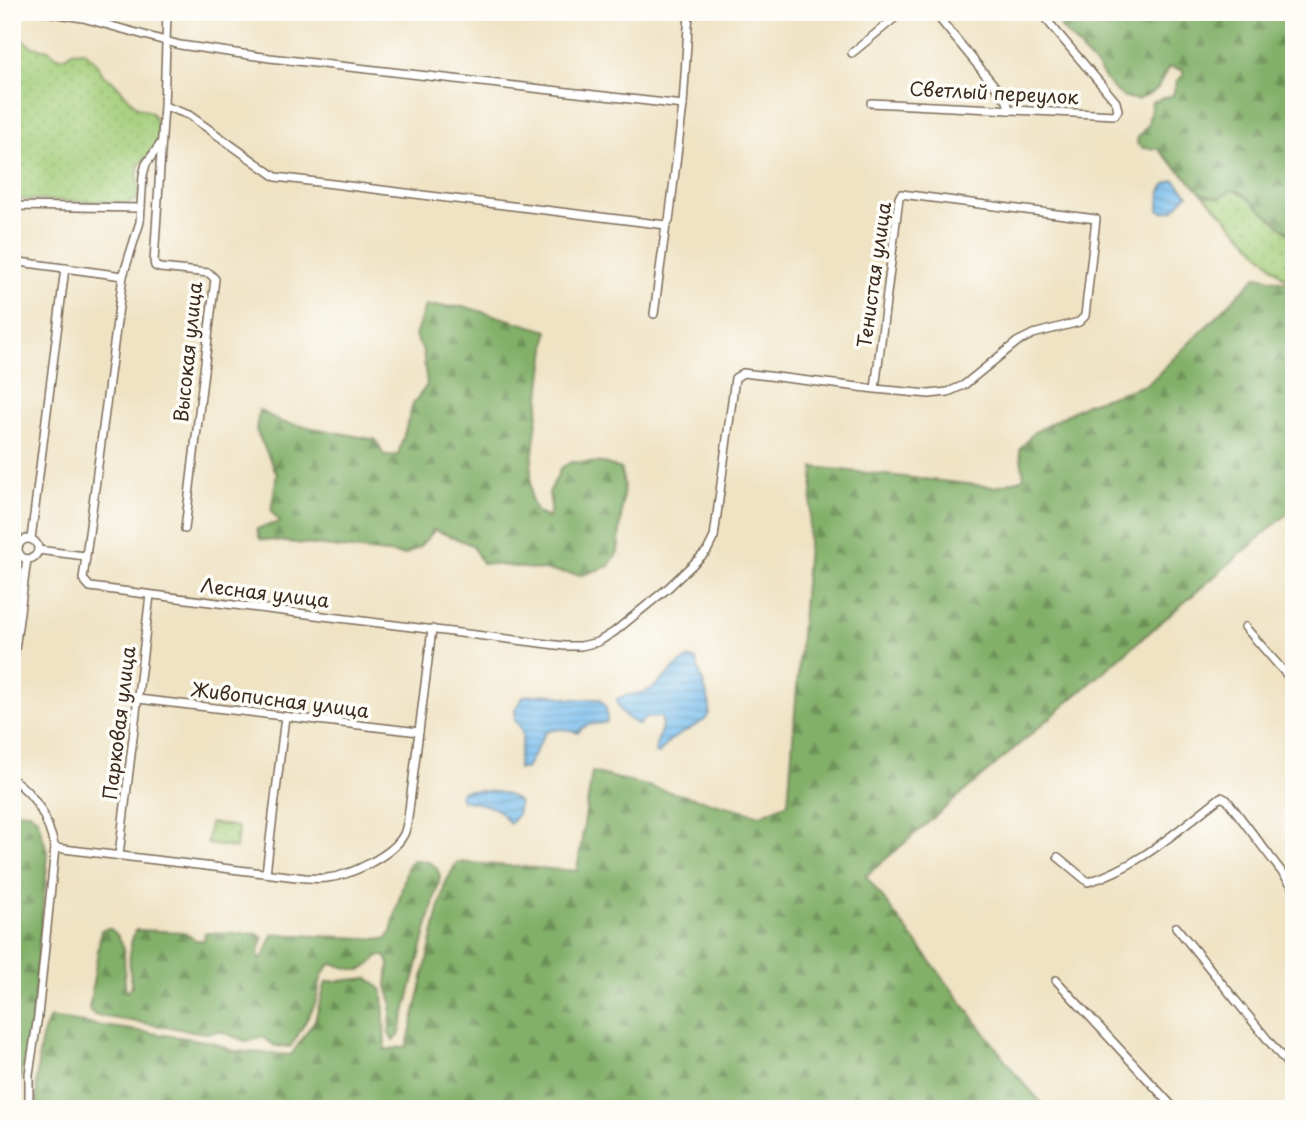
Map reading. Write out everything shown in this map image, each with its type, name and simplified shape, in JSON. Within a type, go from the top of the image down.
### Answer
[{"type":"street","points":[[46,12],[83,18],[180,45],[284,60],[683,105]]},
{"type":"street","points":[[38,550],[85,556],[123,276],[135,240],[146,164],[161,144],[167,12]]},
{"type":"street","points":[[654,314],[683,105],[689,12]]},
{"type":"street","points":[[852,53],[902,12]]},
{"type":"street","points":[[934,12],[1007,102],[1009,110]]},
{"type":"street","name":"Светлый переулок","points":[[872,103],[1115,115],[1118,110],[1116,102],[1040,12]]},
{"type":"street","points":[[164,106],[189,116],[276,177],[666,225]]},
{"type":"street","name":"Высокая улица","points":[[161,144],[155,266],[209,273],[215,279],[185,529]]},
{"type":"street","name":"Тенистая улица","points":[[901,194],[1096,219],[1087,312],[1079,322],[1033,334],[1017,342],[964,384],[948,392],[929,394],[875,389],[898,198],[901,194]]},
{"type":"street","points":[[12,206],[141,208]]},
{"type":"street","points":[[12,261],[123,276]]},
{"type":"street","points":[[31,539],[65,268]]},
{"type":"street","name":"Лесная улица","points":[[85,556],[83,579],[86,586],[581,646],[598,642],[668,588],[707,551],[714,537],[735,378],[739,374],[875,389]]},
{"type":"street","points":[[27,559],[15,547],[20,542],[31,539]]},
{"type":"street","points":[[27,559],[36,555],[38,550],[38,545],[31,539]]},
{"type":"street","points":[[12,673],[27,559]]},
{"type":"street","name":"Парковая улица","points":[[119,855],[150,595]]},
{"type":"street","points":[[1245,627],[1294,683]]},
{"type":"street","points":[[55,848],[328,878],[347,873],[392,849],[403,836],[408,818],[432,629]]},
{"type":"street","name":"Живописная улица","points":[[138,699],[419,732]]},
{"type":"street","points":[[266,873],[285,717]]},
{"type":"street","points":[[12,779],[30,792],[40,805],[55,848],[38,1016],[29,1074],[29,1109]]},
{"type":"street","points":[[1058,857],[1088,882],[1109,876],[1147,855],[1221,797],[1227,800],[1294,888]]},
{"type":"street","points":[[1176,927],[1294,1072]]},
{"type":"street","points":[[1056,980],[1175,1109]]},
{"type":"green space","points":[[1058,12],[1294,12],[1294,241],[1287,231],[1239,191],[1232,190],[1219,198],[1203,194],[1158,149],[1143,148],[1137,144],[1138,137],[1148,125],[1152,102],[1173,95],[1177,81],[1183,76],[1183,70],[1169,67],[1157,89],[1138,100],[1124,97],[1111,87],[1098,68],[1061,28]]},
{"type":"green space","points":[[12,36],[20,37],[32,47],[48,50],[57,57],[84,51],[96,62],[103,75],[114,82],[137,107],[152,113],[158,127],[158,138],[152,154],[138,167],[140,193],[136,200],[129,203],[12,199]]},
{"type":"green space","points":[[1232,190],[1256,204],[1291,237],[1295,247],[1294,277],[1284,278],[1203,194],[1219,198]]},
{"type":"green space","points":[[1257,276],[1294,284],[1294,508],[866,876],[1016,1074],[1047,1109],[37,1109],[40,1050],[50,1018],[212,1042],[232,1051],[291,1055],[315,1020],[326,982],[368,978],[383,991],[385,1050],[407,1046],[445,884],[457,862],[577,871],[592,772],[761,815],[788,803],[814,467],[995,487],[1024,478],[1020,450],[1033,433],[1086,404],[1148,384]]},
{"type":"green space","points":[[425,306],[466,307],[548,331],[531,469],[531,498],[536,512],[548,518],[551,507],[549,493],[561,468],[571,462],[604,463],[621,469],[624,485],[618,552],[609,566],[583,575],[482,563],[472,545],[435,530],[418,548],[405,555],[260,539],[257,529],[280,522],[271,511],[277,474],[256,430],[259,410],[281,422],[376,440],[384,456],[398,455],[413,404],[427,385],[423,351],[415,336]]},
{"type":"green space","points":[[12,811],[29,812],[37,818],[48,854],[32,1019],[19,1086],[12,1087]]},
{"type":"green space","points":[[210,823],[238,827],[236,848],[207,844]]},
{"type":"green space","points":[[413,860],[430,863],[440,877],[399,1036],[393,1040],[389,1034],[392,1003],[387,986],[389,963],[385,956],[378,956],[361,970],[331,964],[321,978],[315,1004],[290,1047],[275,1046],[263,1037],[248,1042],[219,1031],[205,1033],[94,1015],[89,1010],[101,930],[109,928],[121,941],[126,991],[132,987],[130,950],[136,930],[183,932],[196,940],[204,940],[205,933],[257,934],[263,938],[258,953],[260,960],[273,934],[387,939],[408,864]]},
{"type":"water","points":[[1175,180],[1188,194],[1173,210],[1162,212],[1159,210],[1161,191],[1166,184]]},
{"type":"water","points":[[691,658],[696,660],[710,705],[709,714],[705,720],[669,741],[659,754],[655,753],[662,726],[661,717],[645,718],[639,725],[621,711],[617,699],[651,689],[678,665]]},
{"type":"water","points":[[549,694],[571,699],[600,699],[606,707],[607,722],[587,725],[578,733],[562,729],[545,733],[526,769],[518,769],[522,732],[515,721],[515,709],[524,696]]},
{"type":"water","points":[[467,790],[508,795],[519,803],[517,815],[510,824],[494,808],[462,800],[461,792]]}]
